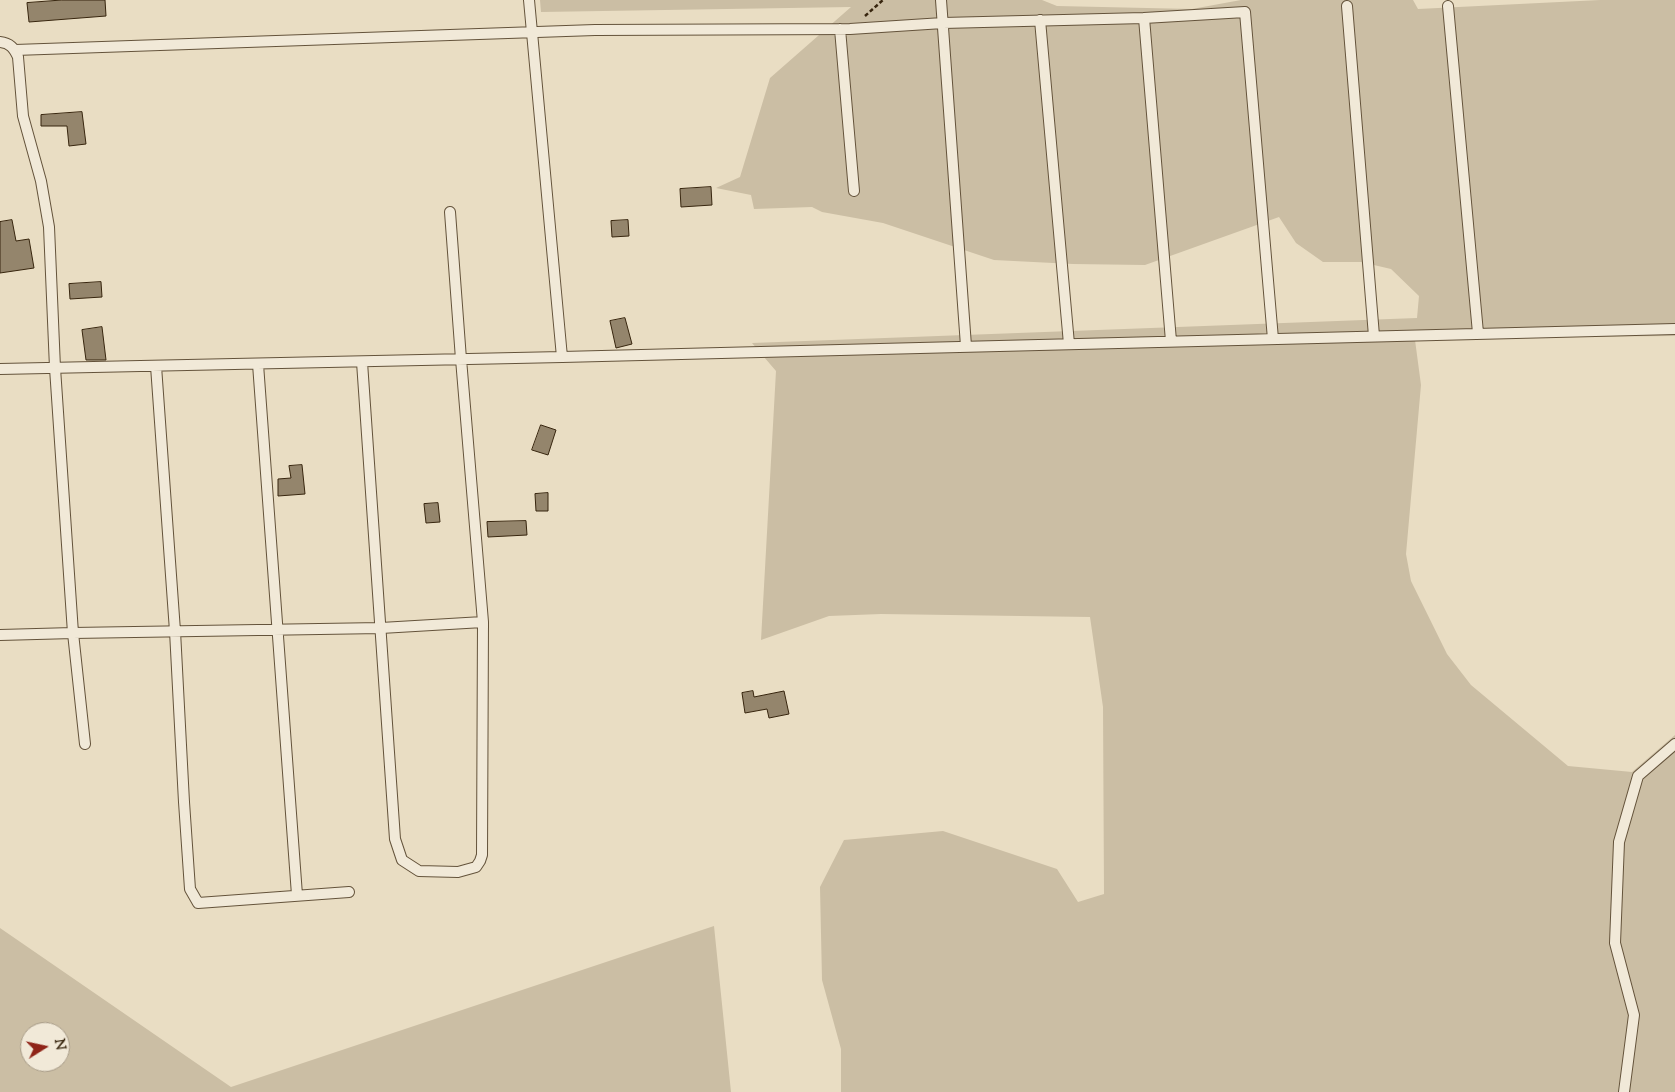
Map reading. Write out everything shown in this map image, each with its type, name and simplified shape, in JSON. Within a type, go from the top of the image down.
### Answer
[{"type":"street","points":[[529,0],[562,357]]},
{"type":"street","points":[[941,0],[966,346]]},
{"type":"street","points":[[1347,6],[1374,336]]},
{"type":"street","points":[[1448,6],[1478,334]]},
{"type":"street","points":[[14,50],[532,34],[595,30],[845,29],[943,23],[1144,18],[1245,12],[1272,339]]},
{"type":"street","points":[[1144,18],[1171,341]]},
{"type":"street","points":[[1040,20],[1069,344]]},
{"type":"street","points":[[845,29],[854,192]]},
{"type":"street","points":[[0,42],[9,44],[18,57],[23,116],[41,181],[49,228],[55,368],[73,633],[86,744]]},
{"type":"street","points":[[362,362],[395,839],[402,860],[419,871],[458,872],[476,867],[482,855],[483,622],[450,212]]},
{"type":"street","points":[[0,370],[1675,329]]},
{"type":"street","points":[[258,364],[297,895]]},
{"type":"street","points":[[156,366],[175,631],[190,890],[198,903],[349,892]]},
{"type":"street","points":[[0,635],[380,628],[483,622]]},
{"type":"street","points":[[1624,1092],[1634,1015],[1615,943],[1619,842],[1638,776],[1675,744]]},
{"type":"path","points":[[845,29],[883,0]]},
{"type":"shaded area","points":[[540,0],[1042,0],[1057,6],[1192,9],[1241,0],[1413,0],[1418,9],[1600,0],[1675,0],[1675,336],[1440,338],[1415,340],[1421,385],[1406,554],[1411,581],[1447,654],[1471,685],[1568,766],[1632,772],[1675,735],[1675,1092],[841,1092],[841,1049],[822,980],[820,887],[844,840],[943,831],[1057,869],[1078,902],[1104,894],[1103,707],[1090,617],[881,614],[829,616],[761,640],[776,371],[752,343],[1417,318],[1419,296],[1391,269],[1361,262],[1323,262],[1296,243],[1279,217],[1145,265],[1073,264],[994,260],[883,223],[822,212],[812,207],[754,209],[751,195],[716,188],[740,177],[770,78],[851,7],[541,12]]},
{"type":"shaded area","points":[[714,926],[731,1092],[0,1092],[0,928],[231,1087]]},
{"type":"building","points":[[62,0],[105,0],[106,16],[29,22],[27,3]]},
{"type":"building","points":[[82,112],[86,144],[69,146],[67,126],[41,126],[41,115]]},
{"type":"building","points":[[711,187],[712,205],[681,207],[680,189]]},
{"type":"building","points":[[12,220],[16,241],[29,239],[34,268],[0,273],[0,222]]},
{"type":"building","points":[[628,220],[629,236],[612,237],[611,221]]},
{"type":"building","points":[[101,282],[102,297],[70,299],[69,284]]},
{"type":"building","points":[[625,318],[632,344],[616,348],[610,321]]},
{"type":"building","points":[[102,327],[106,360],[86,360],[82,330]]},
{"type":"building","points":[[541,425],[556,430],[548,455],[532,450]]},
{"type":"building","points":[[302,465],[305,494],[278,496],[278,479],[291,478],[289,466]]},
{"type":"building","points":[[548,493],[548,511],[536,511],[535,494]]},
{"type":"building","points":[[438,503],[440,522],[426,523],[424,504]]},
{"type":"building","points":[[526,521],[527,535],[488,537],[487,522]]},
{"type":"building","points":[[753,691],[754,697],[784,691],[789,714],[769,718],[767,709],[745,713],[742,693]]}]
